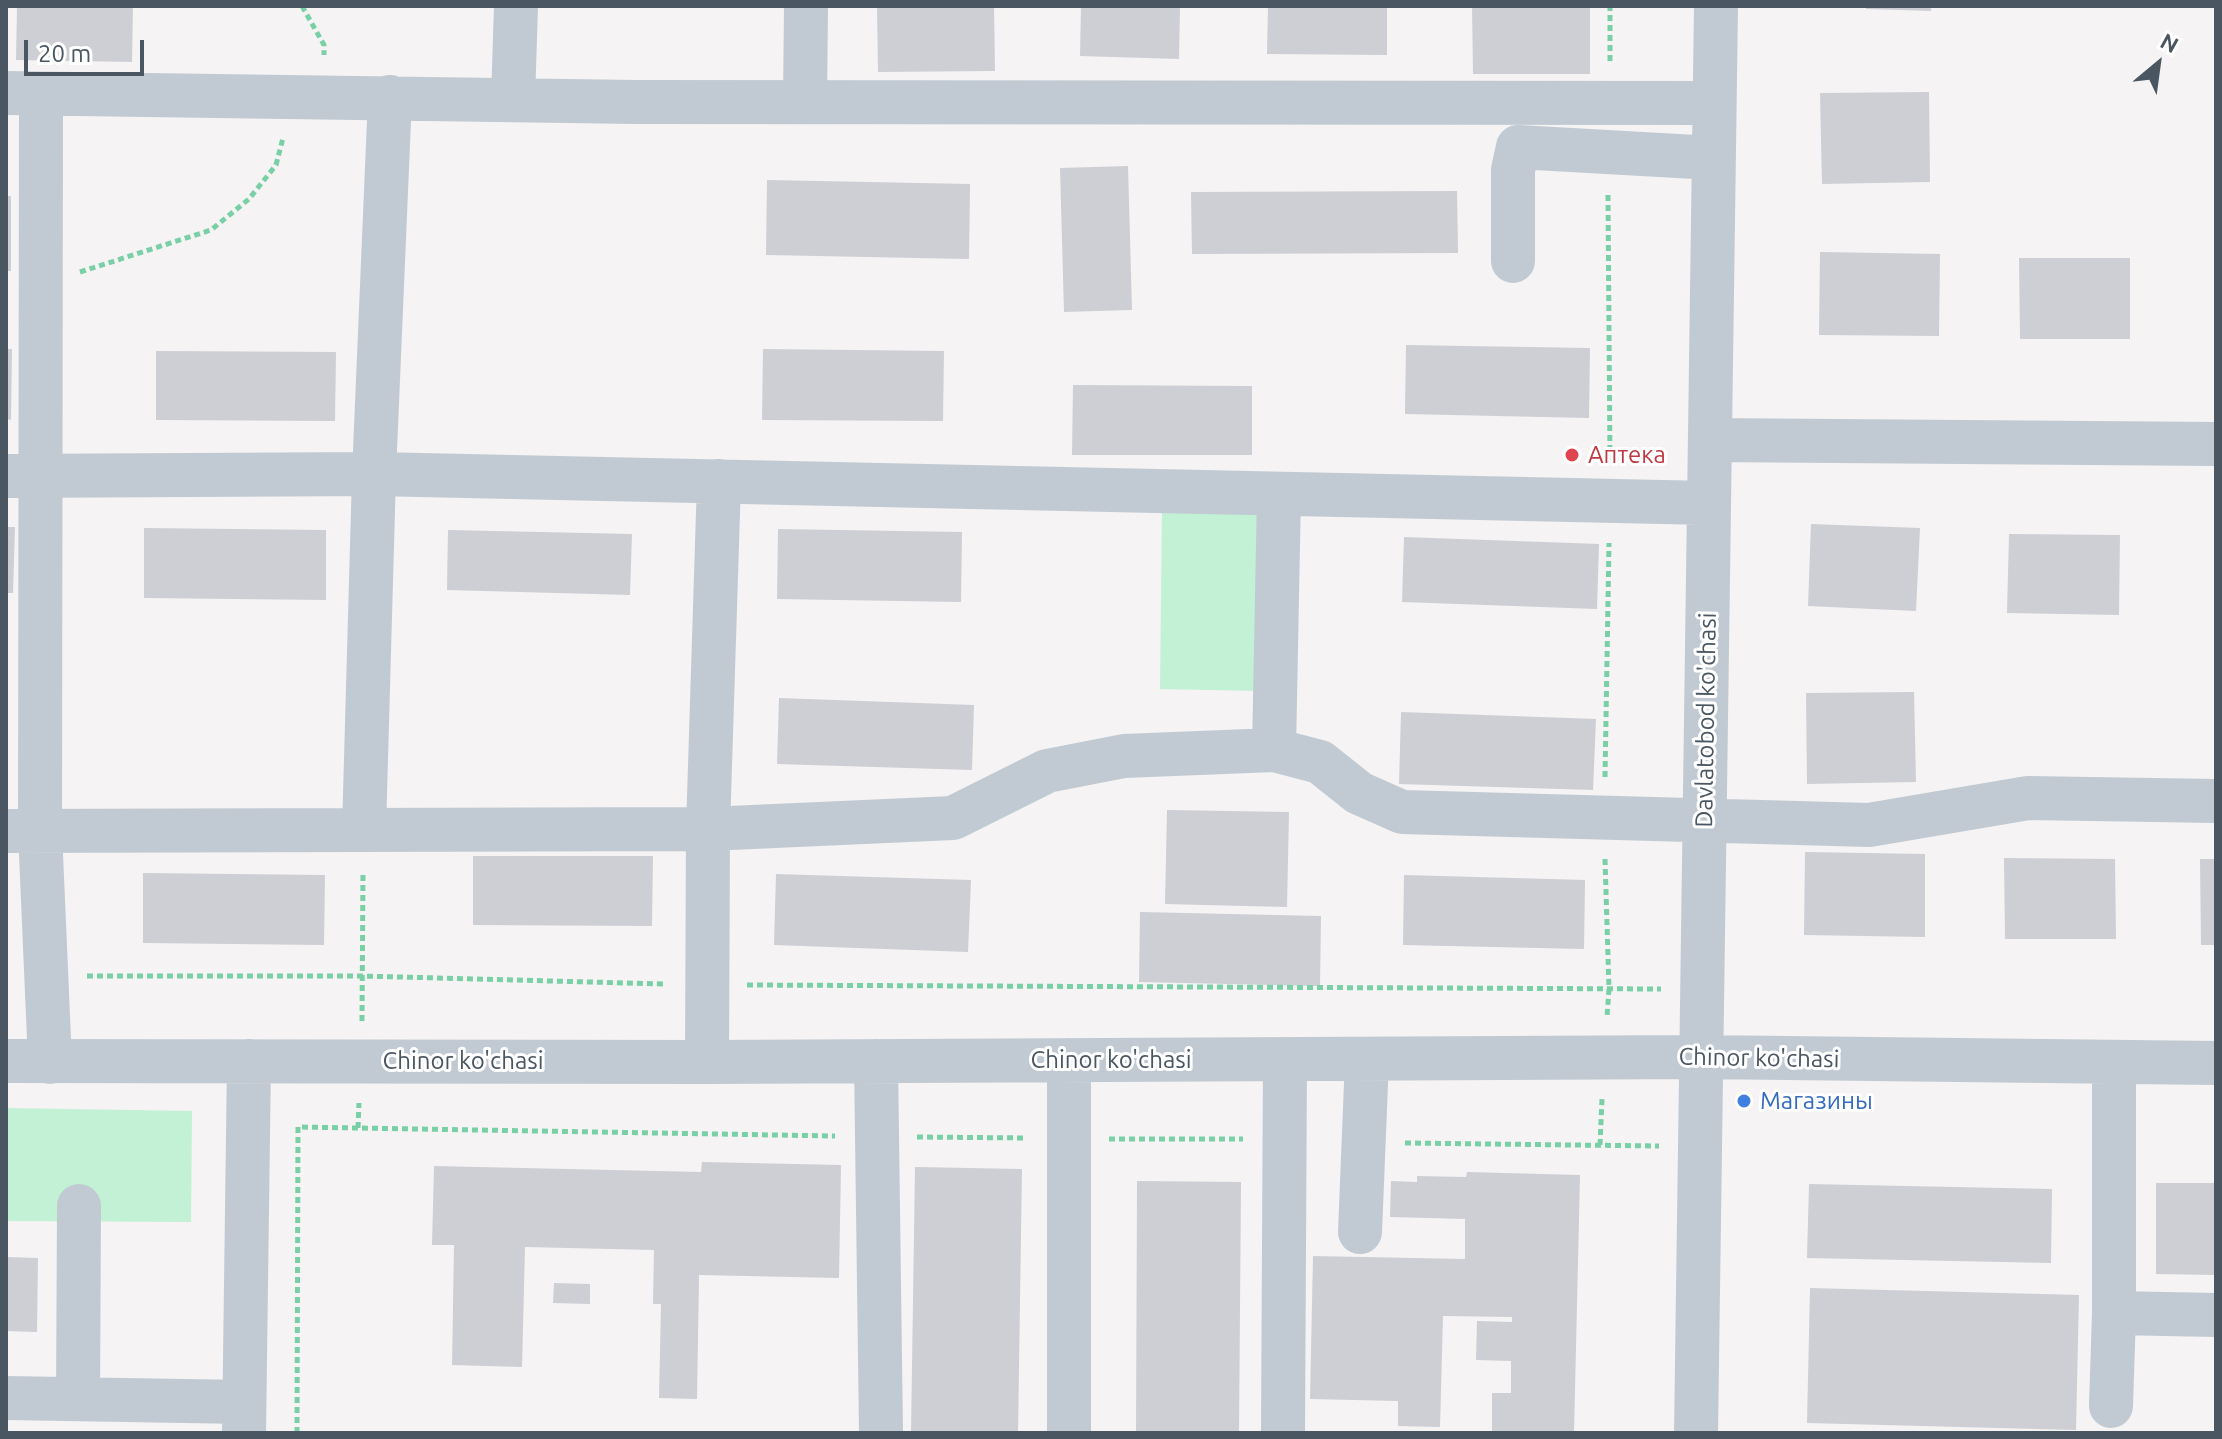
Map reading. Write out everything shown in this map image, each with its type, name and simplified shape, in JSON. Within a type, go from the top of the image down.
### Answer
[{"type":"street","points":[[513,100],[516,6]]},
{"type":"street","points":[[805,102],[806,6]]},
{"type":"street","name":"Davlatobod ko'chasi","points":[[1696,1433],[1716,6]]},
{"type":"street","points":[[50,1062],[46,976],[23,831],[24,476],[41,285],[23,94],[805,102],[1714,103]]},
{"type":"street","points":[[364,830],[374,474],[390,97]]},
{"type":"street","points":[[1513,261],[1513,170],[1518,147],[1713,158]]},
{"type":"street","points":[[1710,440],[2216,444]]},
{"type":"street","points":[[24,476],[374,474],[1709,503]]},
{"type":"street","points":[[707,1062],[708,829],[719,481]]},
{"type":"street","points":[[1274,750],[1279,494]]},
{"type":"street","points":[[23,831],[708,829],[953,818],[1047,771],[1124,756],[1274,750],[1320,762],[1359,793],[1402,812],[1869,825],[2028,798],[2216,801]]},
{"type":"street","name":"Chinor ko'chasi","points":[[6,1061],[707,1062],[1701,1057],[2216,1063]]},
{"type":"street","points":[[1283,1433],[1285,1059]]},
{"type":"street","points":[[1360,1232],[1367,1059]]},
{"type":"street","points":[[1069,1060],[1069,1433]]},
{"type":"street","points":[[6,1398],[78,1399],[244,1418],[249,1061]]},
{"type":"street","points":[[876,1061],[881,1433]]},
{"type":"street","points":[[2111,1406],[2114,1062]]},
{"type":"street","points":[[78,1399],[79,1206]]},
{"type":"street","points":[[2114,1313],[2216,1315]]},
{"type":"path","points":[[41,285],[211,230],[249,199],[276,165],[310,97],[324,45],[302,6]]},
{"type":"path","points":[[1610,6],[1610,103]]},
{"type":"path","points":[[1600,1145],[1609,989],[1604,819],[1610,501],[1608,153]]},
{"type":"path","points":[[358,1128],[364,830]]},
{"type":"path","points":[[46,976],[362,976],[707,985],[1702,990]]},
{"type":"green space","points":[[1162,509],[1260,510],[1258,691],[1160,689]]},
{"type":"green space","points":[[6,1108],[192,1111],[191,1222],[6,1221]]},
{"type":"building","points":[[17,6],[133,6],[132,62],[16,60]]},
{"type":"building","points":[[877,6],[994,6],[995,71],[878,72]]},
{"type":"building","points":[[1081,6],[1180,6],[1179,59],[1080,56]]},
{"type":"building","points":[[1268,6],[1387,6],[1387,55],[1267,54]]},
{"type":"building","points":[[1472,6],[1590,6],[1590,74],[1473,74]]},
{"type":"building","points":[[1866,6],[1931,6],[1931,11],[1866,9]]},
{"type":"building","points":[[1929,92],[1930,182],[1822,184],[1820,93]]},
{"type":"building","points":[[1128,166],[1132,310],[1064,312],[1060,168]]},
{"type":"building","points":[[767,180],[970,184],[969,259],[766,255]]},
{"type":"building","points":[[1457,191],[1458,253],[1192,254],[1191,192]]},
{"type":"building","points":[[6,196],[11,196],[11,271],[6,271]]},
{"type":"building","points":[[1820,252],[1940,254],[1939,336],[1819,335]]},
{"type":"building","points":[[2019,258],[2130,258],[2130,339],[2020,339]]},
{"type":"building","points":[[1406,345],[1590,348],[1589,418],[1405,414]]},
{"type":"building","points":[[6,349],[12,349],[11,420],[6,419]]},
{"type":"building","points":[[763,349],[944,351],[943,421],[762,420]]},
{"type":"building","points":[[156,351],[336,352],[335,421],[156,420]]},
{"type":"building","points":[[1073,385],[1252,386],[1252,455],[1072,455]]},
{"type":"building","points":[[1811,524],[1920,528],[1916,611],[1808,606]]},
{"type":"building","points":[[6,527],[15,527],[13,593],[6,593]]},
{"type":"building","points":[[144,528],[326,530],[326,600],[144,598]]},
{"type":"building","points":[[778,529],[962,532],[961,602],[777,599]]},
{"type":"building","points":[[448,530],[632,534],[630,595],[447,590]]},
{"type":"building","points":[[2009,534],[2120,535],[2119,615],[2007,613]]},
{"type":"building","points":[[1404,537],[1599,544],[1597,609],[1402,602]]},
{"type":"building","points":[[1914,692],[1916,782],[1807,784],[1806,693]]},
{"type":"building","points":[[779,698],[974,705],[972,770],[777,764]]},
{"type":"building","points":[[1401,712],[1596,719],[1593,790],[1399,784]]},
{"type":"building","points":[[1167,810],[1289,812],[1287,907],[1165,904]]},
{"type":"building","points":[[1805,852],[1925,854],[1925,937],[1804,935]]},
{"type":"building","points":[[473,856],[653,856],[652,926],[473,925]]},
{"type":"building","points":[[2004,858],[2115,859],[2116,939],[2005,939]]},
{"type":"building","points":[[2200,859],[2216,859],[2216,945],[2201,945]]},
{"type":"building","points":[[143,873],[325,875],[324,945],[143,943]]},
{"type":"building","points":[[776,874],[971,880],[968,952],[774,945]]},
{"type":"building","points":[[1404,875],[1585,880],[1584,949],[1403,945]]},
{"type":"building","points":[[1140,912],[1321,916],[1320,986],[1139,982]]},
{"type":"building","points":[[702,1162],[841,1165],[839,1278],[699,1275],[697,1399],[659,1398],[661,1304],[653,1304],[654,1250],[525,1247],[522,1367],[452,1365],[454,1245],[432,1245],[434,1166],[701,1172]]},
{"type":"building","points":[[915,1167],[1022,1169],[1018,1433],[911,1433]]},
{"type":"building","points":[[1467,1172],[1580,1175],[1574,1433],[1492,1433],[1492,1393],[1511,1393],[1511,1361],[1476,1360],[1477,1321],[1512,1322],[1512,1317],[1443,1316],[1440,1427],[1398,1426],[1398,1401],[1310,1399],[1313,1256],[1465,1259],[1465,1219],[1390,1217],[1391,1181],[1417,1182],[1417,1176],[1466,1177]]},
{"type":"building","points":[[1137,1181],[1241,1182],[1239,1433],[1136,1433]]},
{"type":"building","points":[[2156,1183],[2216,1183],[2216,1275],[2156,1274]]},
{"type":"building","points":[[1809,1184],[2052,1189],[2051,1263],[1807,1258]]},
{"type":"building","points":[[6,1257],[38,1258],[37,1332],[6,1331]]},
{"type":"building","points":[[554,1283],[590,1284],[590,1304],[553,1303]]},
{"type":"building","points":[[1810,1288],[2079,1295],[2076,1430],[1807,1423]]},
{"type":"place","name":"Аптека","points":[[1572,455]]},
{"type":"place","name":"Магазины","points":[[1744,1101]]}]
